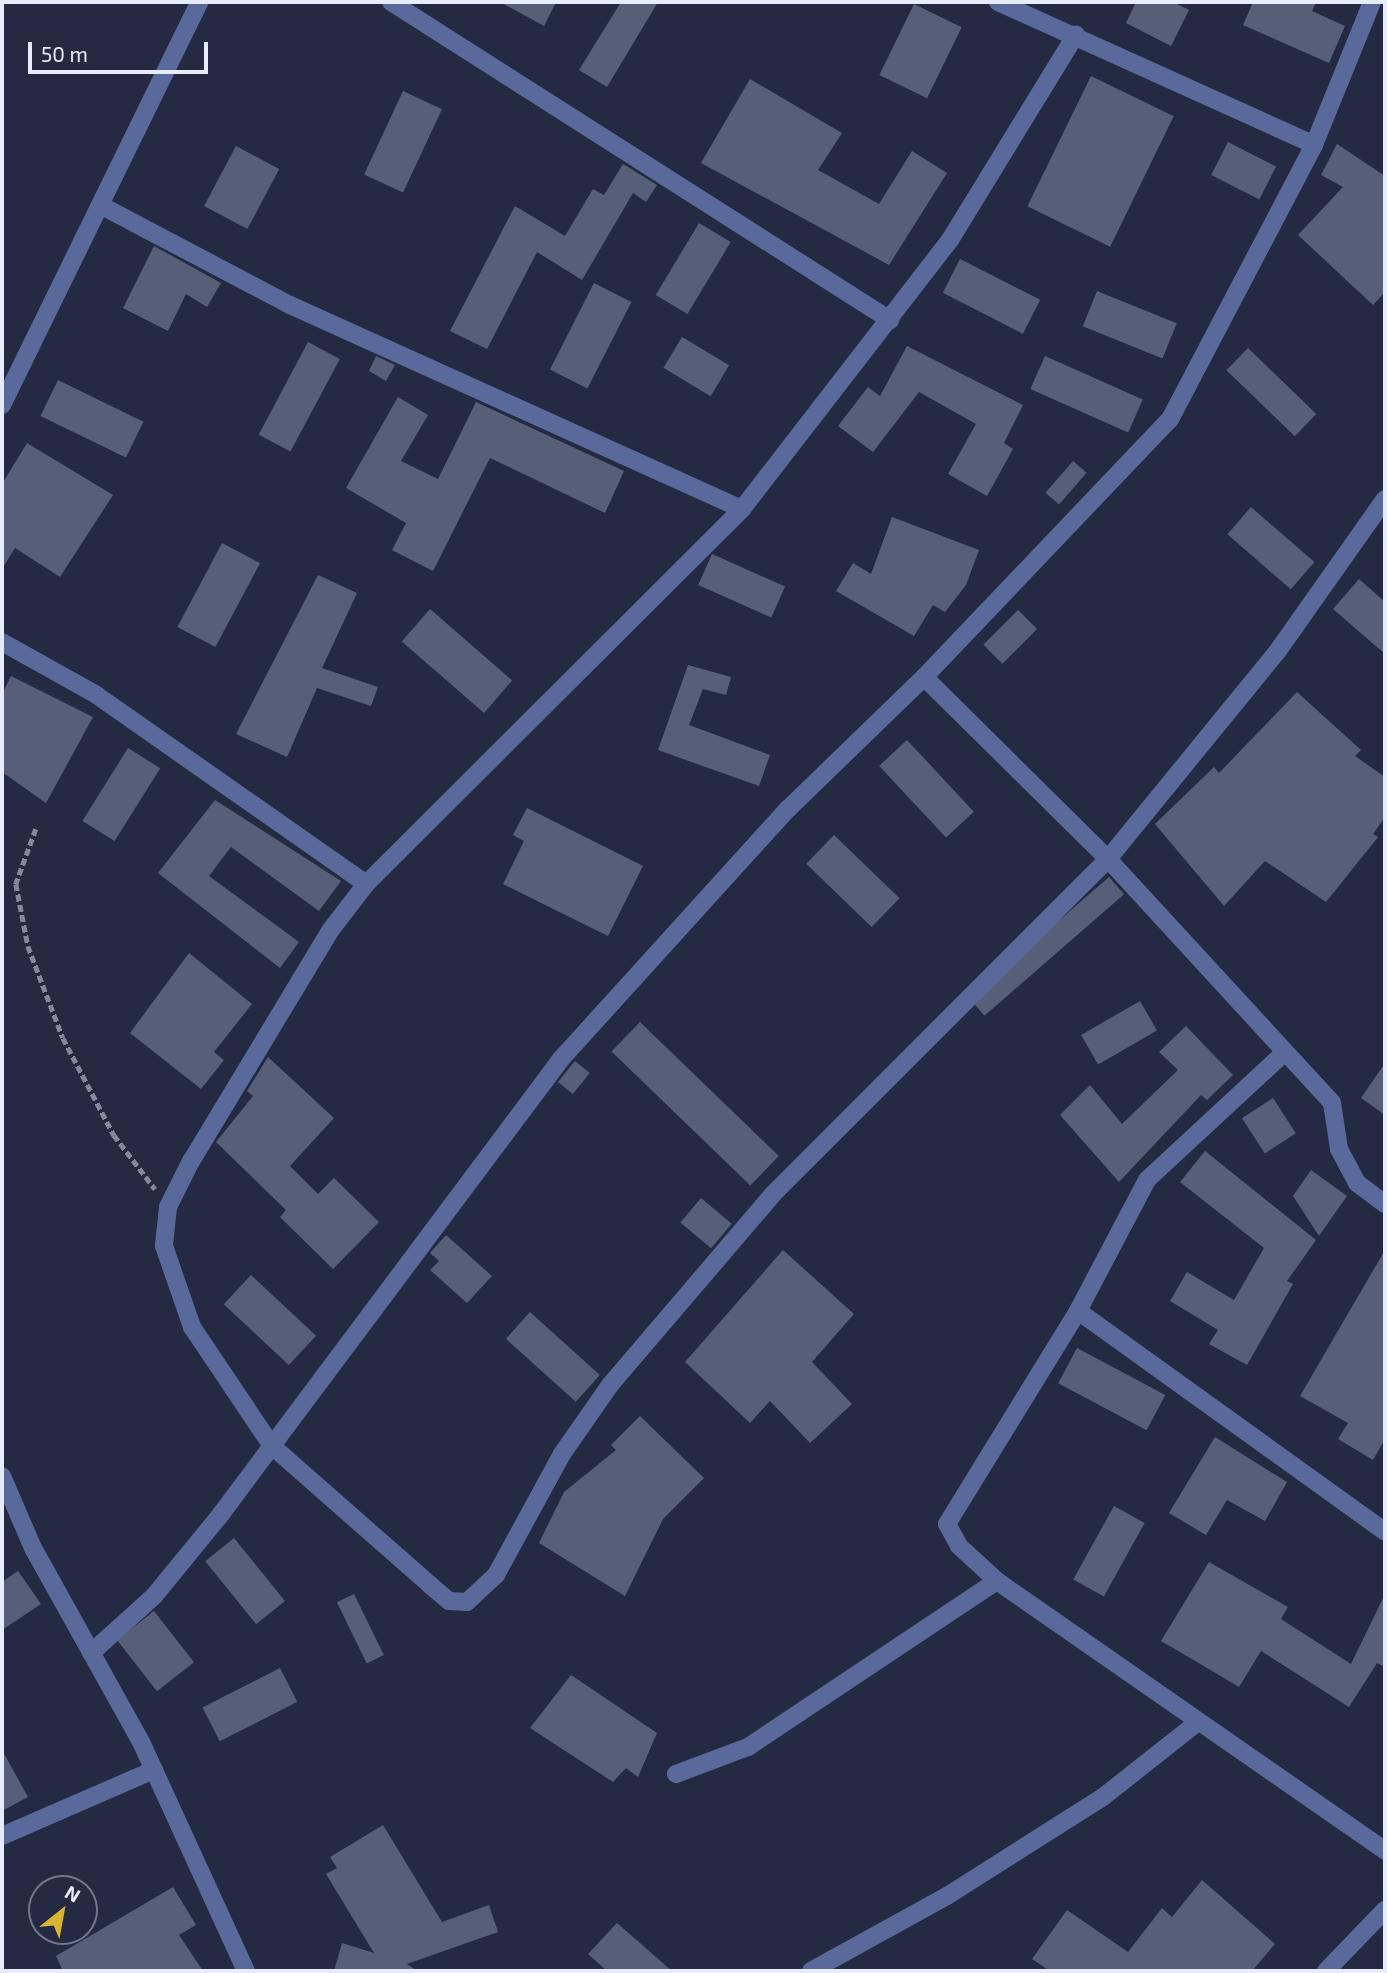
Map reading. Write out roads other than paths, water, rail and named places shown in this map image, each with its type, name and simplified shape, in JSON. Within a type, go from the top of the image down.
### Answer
[{"type":"street","points":[[2,405],[102,206],[199,2]]},
{"type":"street","points":[[391,2],[890,320]]},
{"type":"street","points":[[998,2],[1076,34],[1314,145]]},
{"type":"street","points":[[91,1653],[154,1596],[272,1446],[561,1059],[788,809],[924,677],[1170,419],[1314,145],[1372,2]]},
{"type":"street","points":[[1076,34],[978,198],[890,320],[742,509],[366,884],[330,931],[168,1206],[164,1247],[192,1327],[272,1446],[439,1593],[467,1602],[496,1575],[588,1414],[773,1194],[1108,859],[1278,652],[1385,499]]},
{"type":"street","points":[[102,206],[290,305],[742,509]]},
{"type":"street","points":[[2,642],[95,694],[366,884]]},
{"type":"street","points":[[924,677],[1108,859],[1332,1103],[1339,1149],[1357,1183],[1385,1204]]},
{"type":"street","points":[[1285,1052],[1147,1180],[1078,1311],[947,1524],[959,1546],[998,1581],[1385,1851]]},
{"type":"street","points":[[1078,1311],[1385,1532]]},
{"type":"street","points":[[2,1476],[91,1653],[154,1770],[246,1971]]},
{"type":"street","points":[[676,1774],[748,1747],[998,1581]]},
{"type":"street","points":[[811,1971],[947,1896],[1103,1797],[1198,1722]]},
{"type":"street","points":[[2,1836],[154,1770]]},
{"type":"street","points":[[1326,1971],[1385,1910]]}]
